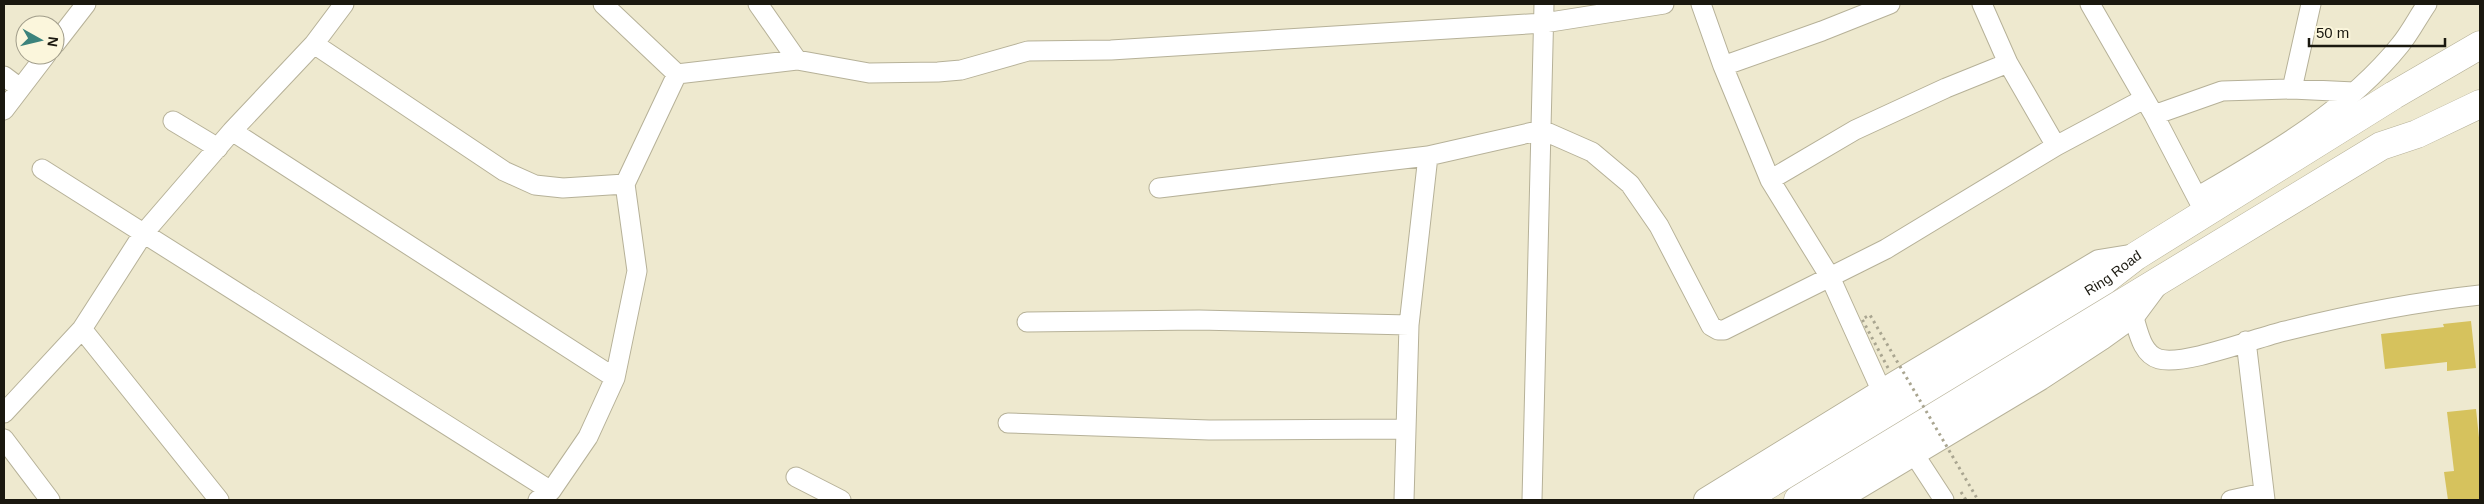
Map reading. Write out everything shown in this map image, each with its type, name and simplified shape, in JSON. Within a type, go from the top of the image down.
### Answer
[{"type":"highway","name":"Ring Road","points":[[1743,500],[2105,280],[2201,205],[2480,45]]},
{"type":"highway","name":"Ring Road","points":[[1798,500],[2160,278],[2381,146],[2417,134],[2480,104]]},
{"type":"street","points":[[65,31],[86,4]]},
{"type":"street","points":[[4,413],[82,329],[143,234],[232,131],[314,44],[344,4]]},
{"type":"street","points":[[602,4],[677,74],[797,60],[869,73],[938,72],[960,70],[1028,51],[1044,49],[1111,50],[1544,23],[1664,4]]},
{"type":"street","points":[[758,4],[797,60]]},
{"type":"street","points":[[1532,500],[1544,4]]},
{"type":"street","points":[[1701,4],[1723,66],[1770,180],[1830,277],[1882,392]]},
{"type":"street","points":[[1723,66],[1822,31],[1890,4]]},
{"type":"street","points":[[1982,4],[2008,63],[2056,146]]},
{"type":"street","points":[[2090,4],[2149,107],[2201,205],[2310,126],[2364,84],[2401,45],[2427,4]]},
{"type":"street","points":[[2292,89],[2311,4]]},
{"type":"street","points":[[314,44],[504,171],[535,185],[563,188],[625,184]]},
{"type":"street","points":[[1770,180],[1855,130],[1946,88],[2008,63]]},
{"type":"street","points":[[4,110],[38,65]]},
{"type":"street","points":[[42,169],[545,496],[588,437],[615,378],[637,271],[625,184],[677,74]]},
{"type":"street","points":[[4,76],[20,88]]},
{"type":"street","points":[[1159,188],[1428,156],[1542,130],[1592,152],[1630,184],[1659,226],[1712,326],[1718,330],[1729,328],[1886,249],[2056,146],[2149,107],[2222,91],[2292,89],[2354,92]]},
{"type":"street","points":[[173,121],[218,148]]},
{"type":"street","points":[[232,131],[615,378]]},
{"type":"street","points":[[1404,500],[1409,325],[1428,156]]},
{"type":"street","points":[[1706,500],[2099,262],[2136,256]]},
{"type":"street","points":[[1836,500],[2040,378],[2133,314],[2160,278]]},
{"type":"street","points":[[2133,314],[2145,349],[2150,355],[2159,359],[2188,357],[2284,331],[2385,310],[2480,295]]},
{"type":"street","points":[[1027,322],[1198,320],[1409,325]]},
{"type":"street","points":[[82,329],[218,500]]},
{"type":"street","points":[[2231,500],[2264,497],[2246,341]]},
{"type":"street","points":[[1008,422],[1209,430],[1406,429]]},
{"type":"street","points":[[4,439],[50,500]]},
{"type":"street","points":[[1914,454],[1944,500]]},
{"type":"street","points":[[796,477],[842,500]]},
{"type":"path","points":[[1888,368],[1862,319],[1870,315],[1978,500]]},
{"type":"building","points":[[2471,321],[2476,368],[2447,371],[2447,362],[2385,369],[2381,334],[2444,327],[2443,324]]},
{"type":"building","points":[[2476,409],[2480,447],[2480,500],[2448,500],[2444,472],[2454,471],[2447,412]]}]
